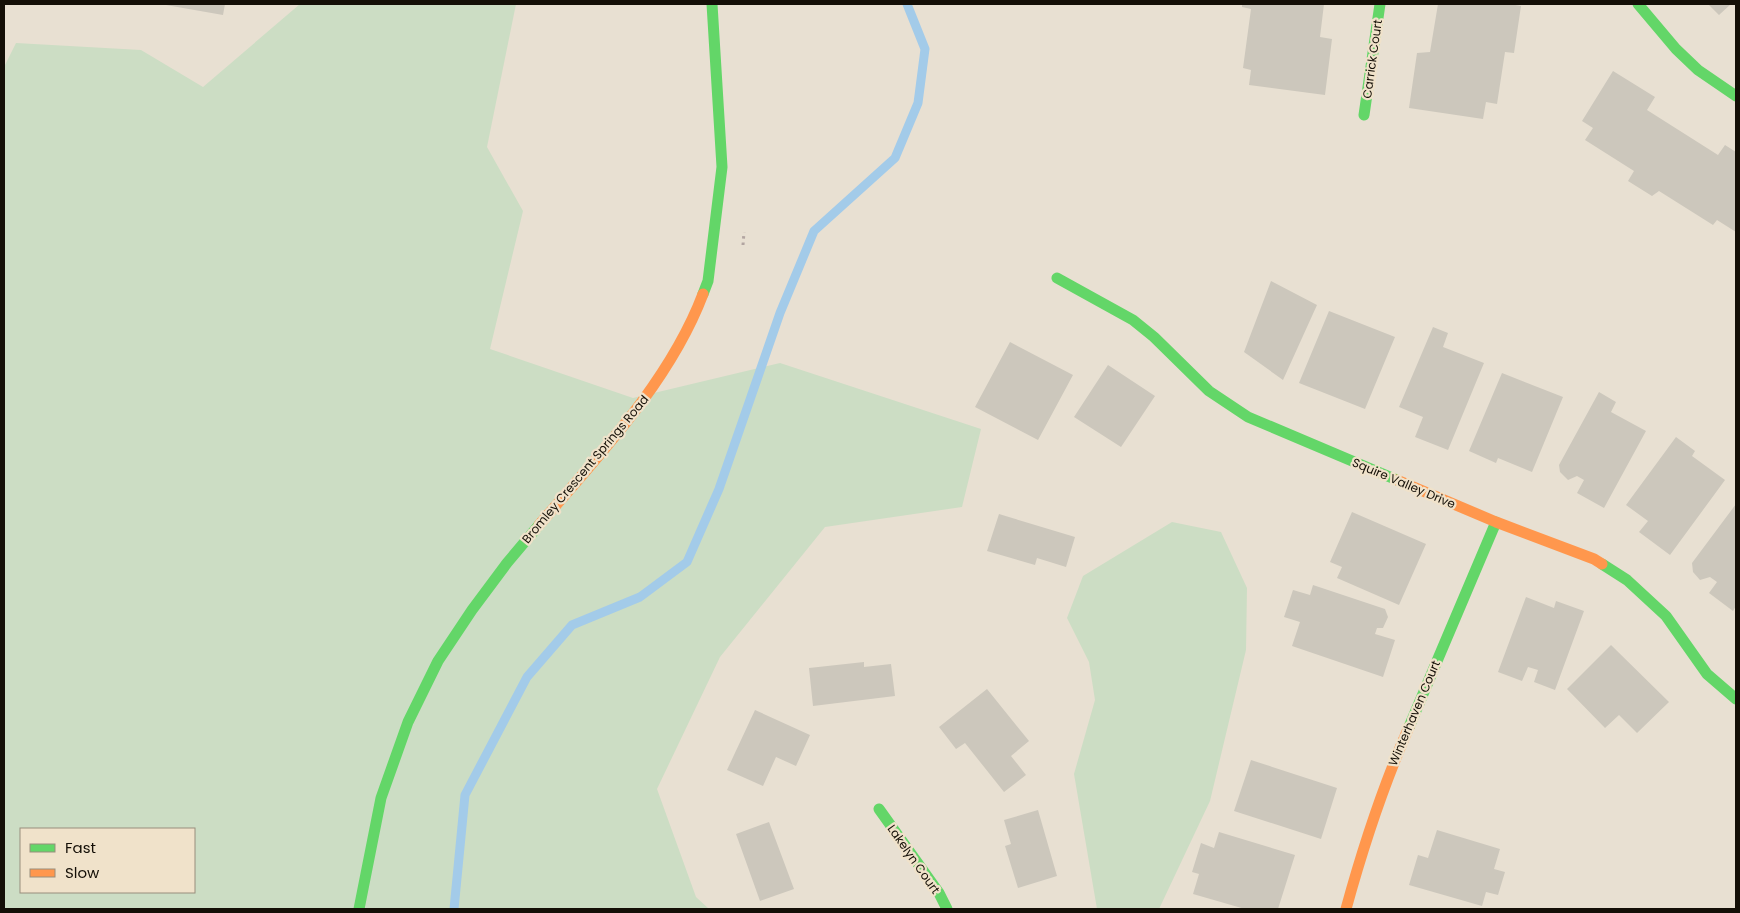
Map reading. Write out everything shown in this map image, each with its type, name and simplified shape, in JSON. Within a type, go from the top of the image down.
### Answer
[{"type":"street","name":"Bromley Crescent Springs Road","points":[[359,909],[381,798],[408,722],[438,661],[472,610],[507,563],[642,402],[673,357],[683,335],[694,318],[708,282],[722,167],[712,4]]},
{"type":"street","name":"Carrick Court","points":[[1364,115],[1380,4]]},
{"type":"street","points":[[1638,4],[1692,65],[1736,96]]},
{"type":"street","name":"Squire Valley Drive","points":[[1057,278],[1133,320],[1154,337],[1209,391],[1248,417],[1496,522],[1594,559],[1627,580],[1666,616],[1707,674],[1736,699]]},
{"type":"street","name":"Winterhaven Court","points":[[1346,909],[1363,848],[1391,768],[1496,522]]},
{"type":"street","name":"Lakelyn Court","points":[[879,809],[939,893],[947,909]]},
{"type":"green space","points":[[300,4],[516,4],[487,147],[523,211],[490,349],[633,398],[780,363],[981,429],[962,507],[825,527],[720,657],[657,789],[696,897],[709,909],[4,909],[4,67],[16,43],[141,50],[203,87]]},
{"type":"green space","points":[[1172,522],[1221,532],[1247,588],[1246,650],[1210,801],[1159,909],[1097,909],[1074,774],[1095,700],[1089,662],[1067,618],[1083,576]]},
{"type":"building","points":[[166,4],[225,4],[223,15]]},
{"type":"building","points":[[1242,4],[1324,4],[1320,37],[1332,39],[1325,95],[1249,85],[1251,70],[1243,68],[1251,9],[1242,7]]},
{"type":"building","points":[[1438,4],[1510,4],[1521,6],[1514,53],[1505,52],[1497,104],[1486,102],[1483,119],[1409,108],[1417,53],[1430,52]]},
{"type":"building","points":[[1708,4],[1731,4],[1719,15]]},
{"type":"building","points":[[1613,71],[1655,97],[1647,110],[1718,155],[1725,145],[1736,152],[1736,232],[1717,220],[1713,225],[1659,191],[1652,196],[1628,181],[1634,171],[1585,140],[1593,128],[1582,121]]},
{"type":"building","points":[[1271,281],[1317,305],[1283,380],[1244,352]]},
{"type":"building","points":[[1329,311],[1395,337],[1365,409],[1299,383]]},
{"type":"building","points":[[1433,327],[1448,333],[1443,347],[1484,363],[1448,450],[1415,437],[1423,417],[1399,407]]},
{"type":"building","points":[[1010,342],[1073,375],[1038,440],[975,407]]},
{"type":"building","points":[[1108,365],[1155,396],[1121,447],[1074,417]]},
{"type":"building","points":[[1502,373],[1563,397],[1532,472],[1498,458],[1496,463],[1469,451]]},
{"type":"building","points":[[1599,392],[1616,402],[1611,412],[1646,431],[1604,508],[1577,493],[1584,480],[1577,476],[1568,480],[1560,472],[1559,465]]},
{"type":"building","points":[[1676,437],[1695,451],[1692,456],[1725,480],[1670,555],[1639,532],[1648,521],[1626,505]]},
{"type":"building","points":[[1736,504],[1736,606],[1733,611],[1709,593],[1717,582],[1710,577],[1700,580],[1693,572],[1692,563]]},
{"type":"building","points":[[1352,512],[1426,544],[1399,605],[1337,578],[1342,567],[1330,562]]},
{"type":"building","points":[[999,514],[1075,537],[1066,567],[1037,558],[1035,565],[987,551]]},
{"type":"building","points":[[1313,585],[1385,609],[1388,617],[1383,628],[1377,628],[1375,634],[1395,640],[1383,677],[1292,646],[1300,622],[1284,617],[1293,590],[1310,595]]},
{"type":"building","points":[[1526,597],[1554,608],[1556,601],[1584,611],[1555,690],[1534,682],[1538,670],[1528,667],[1522,681],[1498,672]]},
{"type":"building","points":[[1611,645],[1669,702],[1637,733],[1619,715],[1605,728],[1567,689]]},
{"type":"building","points":[[864,662],[864,667],[891,664],[895,696],[813,706],[809,668]]},
{"type":"building","points":[[987,689],[1029,741],[1011,756],[1026,775],[1004,792],[965,743],[956,749],[939,727]]},
{"type":"building","points":[[755,710],[810,735],[796,766],[776,757],[763,786],[727,770]]},
{"type":"building","points":[[1251,760],[1337,788],[1321,839],[1234,811]]},
{"type":"building","points":[[1038,810],[1057,876],[1018,888],[1005,846],[1011,844],[1004,820]]},
{"type":"building","points":[[769,822],[794,889],[760,901],[736,834]]},
{"type":"building","points":[[1437,830],[1500,849],[1494,869],[1505,872],[1498,895],[1486,892],[1482,906],[1409,885],[1418,855],[1428,858]]},
{"type":"building","points":[[1219,832],[1295,855],[1278,909],[1245,909],[1193,894],[1199,874],[1192,872],[1201,843],[1214,848]]},
{"type":"waterway","points":[[454,909],[465,795],[527,677],[572,625],[640,597],[687,562],[719,489],[780,313],[814,231],[895,158],[918,103],[925,49],[907,4]]},
{"type":"traffic: fast","points":[[703,294],[708,281],[722,167],[712,4]]},
{"type":"traffic: fast","points":[[1364,115],[1380,4]]},
{"type":"traffic: fast","points":[[1638,4],[1676,49],[1698,70],[1736,96]]},
{"type":"traffic: fast","points":[[1057,278],[1133,320],[1154,337],[1209,391],[1248,417],[1397,480]]},
{"type":"traffic: fast","points":[[1409,727],[1496,522]]},
{"type":"traffic: fast","points":[[359,909],[381,798],[408,722],[438,661],[472,610],[507,563],[539,525]]},
{"type":"traffic: fast","points":[[1602,564],[1627,580],[1666,616],[1707,674],[1736,699]]},
{"type":"traffic: fast","points":[[879,809],[939,893],[947,909]]},
{"type":"traffic: slow","points":[[539,525],[609,444],[653,387],[689,326],[703,294]]},
{"type":"traffic: slow","points":[[1397,480],[1496,522],[1594,559],[1602,564]]},
{"type":"traffic: slow","points":[[1346,909],[1374,817],[1409,727]]}]
